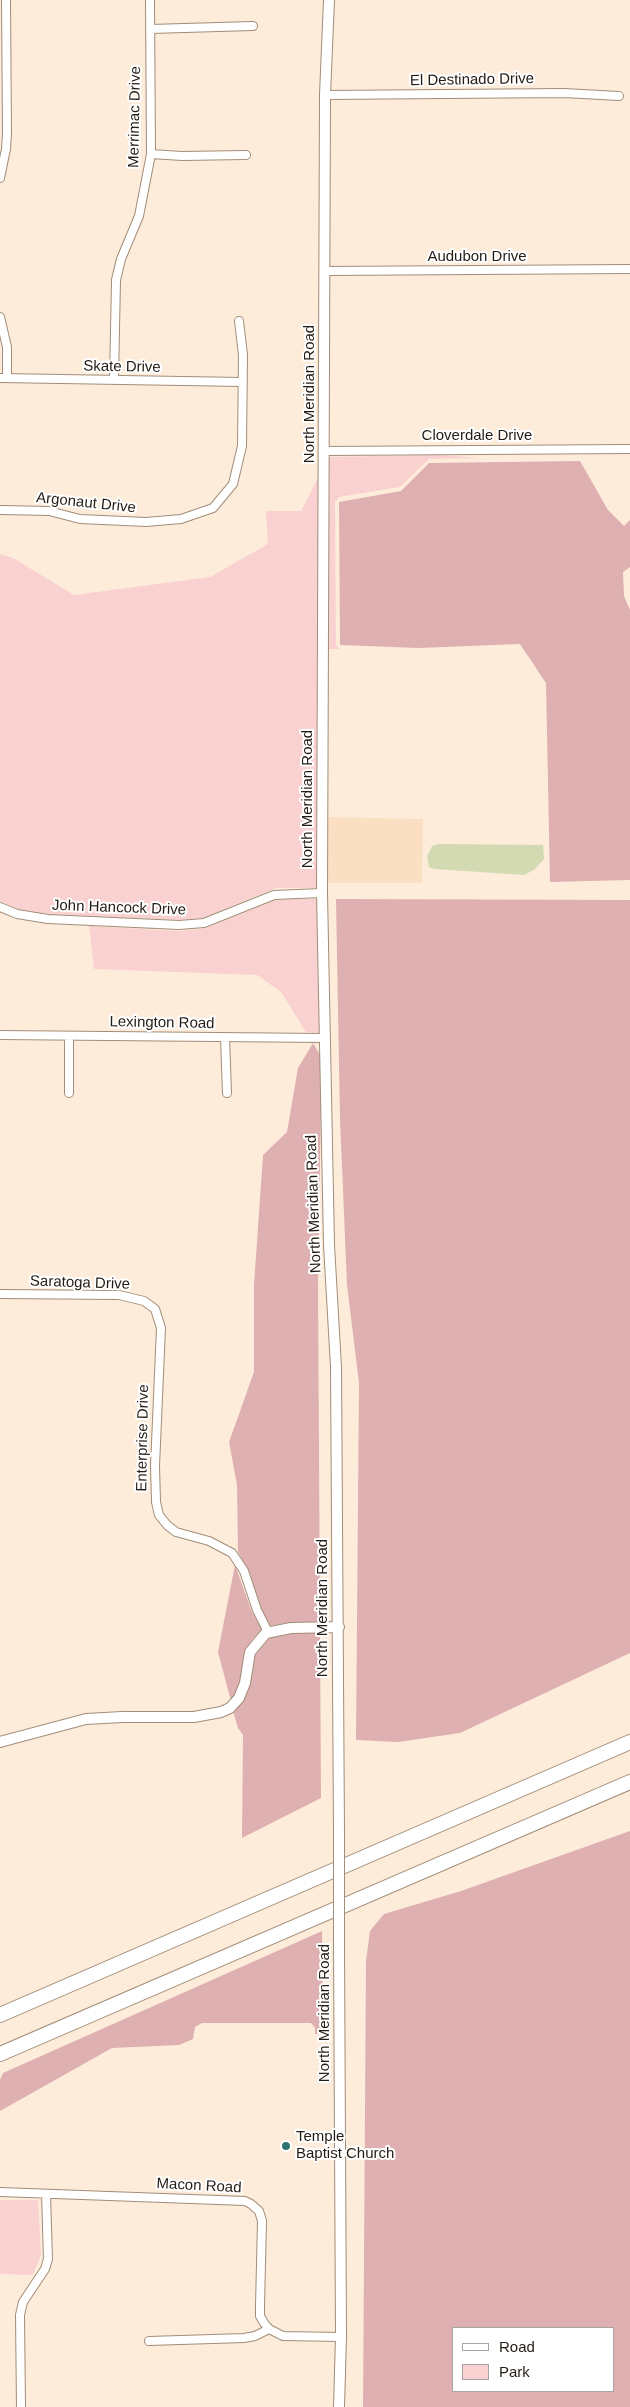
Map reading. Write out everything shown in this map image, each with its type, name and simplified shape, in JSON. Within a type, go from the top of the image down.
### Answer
[{"type":"highway","points":[[0,2015],[630,1742]]},
{"type":"highway","points":[[0,2054],[630,1782]]},
{"type":"main road","name":"North Meridian Road","points":[[329,0],[325,96],[322,894],[330,1253],[336,1377],[339,1627],[338,1833],[341,2337],[339,2407]]},
{"type":"main road","points":[[0,1742],[86,1719],[194,1716],[221,1712],[230,1708],[239,1698],[245,1684],[250,1652],[255,1644],[268,1632],[290,1628],[339,1627]]},
{"type":"street","points":[[0,178],[7,133],[6,0]]},
{"type":"street","name":"Merrimac Drive","points":[[114,379],[116,280],[121,259],[139,216],[151,154],[150,0]]},
{"type":"street","points":[[150,29],[253,26]]},
{"type":"street","name":"El Destinado Drive","points":[[325,96],[564,93],[619,96]]},
{"type":"street","points":[[151,154],[198,157],[246,155]]},
{"type":"street","name":"Audubon Drive","points":[[325,271],[630,269]]},
{"type":"street","points":[[0,318],[7,347],[3,378]]},
{"type":"street","name":"Argonaut Drive","points":[[0,510],[49,511],[80,519],[146,522],[181,519],[212,508],[233,484],[240,456],[242,340],[239,321]]},
{"type":"street","name":"Skate Drive","points":[[3,378],[242,382]]},
{"type":"street","name":"Cloverdale Drive","points":[[325,451],[630,449]]},
{"type":"street","name":"John Hancock Drive","points":[[0,907],[17,914],[48,919],[179,925],[204,923],[274,895],[322,894]]},
{"type":"street","name":"Lexington Road","points":[[0,1035],[324,1038]]},
{"type":"street","points":[[69,1036],[69,1093]]},
{"type":"street","points":[[226,1038],[227,1093]]},
{"type":"street","name":"Saratoga Drive","points":[[0,1294],[119,1296],[144,1301],[155,1309]]},
{"type":"street","name":"Enterprise Drive","points":[[155,1309],[161,1328],[155,1466],[156,1502],[159,1515],[176,1532],[208,1541],[232,1553],[244,1571],[256,1610],[268,1632]]},
{"type":"street","name":"Macon Road","points":[[0,2192],[245,2202],[251,2204],[259,2211],[262,2221],[260,2316],[269,2329]]},
{"type":"street","points":[[21,2407],[20,2315],[23,2302],[44,2269],[48,2259],[46,2194]]},
{"type":"street","points":[[149,2341],[244,2338],[256,2336],[269,2329],[283,2336],[341,2337]]},
{"type":"shaded area","points":[[580,461],[608,510],[624,526],[630,520],[630,567],[623,572],[624,596],[630,610],[630,880],[550,882],[546,683],[520,644],[418,648],[340,645],[339,502],[401,491],[429,463]]},
{"type":"shaded area","points":[[328,817],[423,819],[422,883],[327,883]]},
{"type":"shaded area","points":[[438,844],[543,845],[544,859],[534,870],[524,875],[434,869],[429,867],[427,856],[432,846]]},
{"type":"shaded area","points":[[336,899],[630,900],[630,1653],[460,1733],[398,1742],[356,1740],[359,1383],[347,1285],[340,1119]]},
{"type":"shaded area","points":[[313,1043],[320,1055],[321,1098],[318,1284],[320,1622],[291,1622],[270,1626],[261,1608],[248,1569],[238,1552],[237,1485],[229,1442],[254,1372],[254,1285],[263,1155],[287,1132],[298,1068]]},
{"type":"shaded area","points":[[235,1565],[252,1612],[262,1630],[252,1640],[246,1651],[240,1682],[231,1701],[218,1652]]},
{"type":"shaded area","points":[[291,1633],[320,1633],[321,1798],[242,1838],[243,1735],[238,1728],[233,1711],[247,1694],[254,1655],[259,1647],[270,1637]]},
{"type":"shaded area","points":[[630,1831],[630,2407],[363,2407],[366,1961],[370,1931],[384,1914],[461,1891]]},
{"type":"shaded area","points":[[322,1931],[323,2034],[315,2034],[315,2028],[311,2023],[202,2023],[195,2027],[193,2039],[179,2045],[112,2048],[0,2111],[0,2080],[3,2073]]},
{"type":"green space","points":[[437,455],[481,458],[429,459],[400,487],[339,497],[335,502],[336,645],[339,649],[328,649],[329,457]]},
{"type":"green space","points":[[320,474],[318,888],[276,888],[203,918],[179,920],[48,914],[18,909],[0,901],[0,554],[13,558],[74,595],[210,577],[268,544],[266,511],[301,511]]},
{"type":"green space","points":[[318,899],[320,1033],[306,1032],[281,992],[257,975],[94,969],[89,926],[179,931],[206,928],[275,900]]},
{"type":"green space","points":[[0,2200],[38,2200],[41,2255],[33,2275],[0,2274]]},
{"type":"place","name":"Temple Baptist Church","points":[[286,2146]]}]
